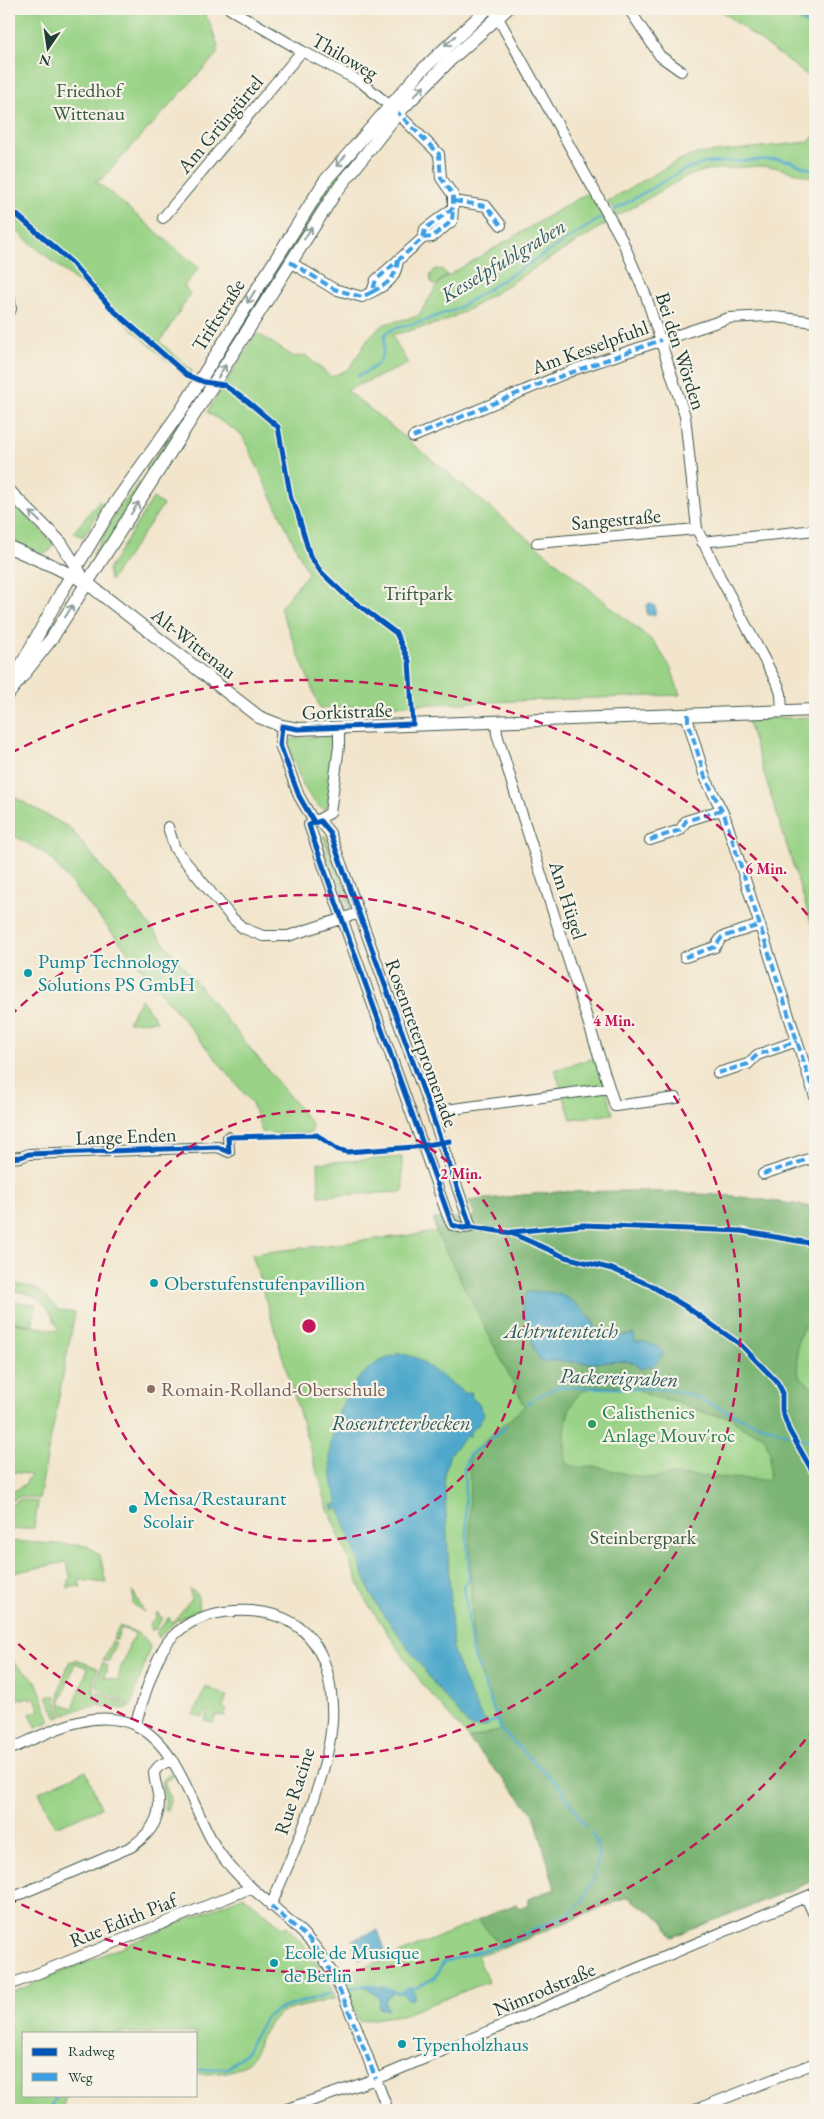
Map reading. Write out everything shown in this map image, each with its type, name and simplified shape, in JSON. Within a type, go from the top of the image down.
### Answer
[{"type":"main road","name":"Triftstraße","points":[[9,689],[74,571],[136,472],[182,409],[325,181],[393,109],[442,49],[487,9]]},
{"type":"main road","name":"Triftstraße","points":[[9,693],[52,638],[290,262],[393,109],[449,61],[499,11]]},
{"type":"main road","points":[[182,409],[193,416]]},
{"type":"main road","points":[[136,472],[151,483]]},
{"type":"main road","name":"Alt-Wittenau","points":[[9,491],[60,543],[74,571],[87,583],[259,717],[282,726]]},
{"type":"main road","points":[[44,562],[51,557],[60,543]]},
{"type":"main road","name":"Alt-Wittenau","points":[[9,547],[44,562],[74,571]]},
{"type":"main road","name":"Gorkistraße","points":[[282,726],[298,729],[815,710]]},
{"type":"street","name":"Thiloweg","points":[[230,9],[302,51],[361,82],[393,109],[439,154],[441,178],[453,195],[453,204]]},
{"type":"street","points":[[629,9],[660,56],[681,71]]},
{"type":"street","name":"Bei den Wörden","points":[[499,11],[622,240],[646,296],[685,416],[697,529],[702,542],[778,686],[781,694],[782,711]]},
{"type":"street","name":"Am Grüngürtel","points":[[163,218],[302,51]]},
{"type":"street","points":[[290,262],[334,289],[362,297],[372,292],[376,280],[422,238],[424,229],[453,204],[486,206],[501,225]]},
{"type":"street","points":[[9,295],[11,309],[9,312]]},
{"type":"street","name":"Am Kesselpfuhl","points":[[413,437],[544,382],[661,340],[736,317],[782,317],[815,322]]},
{"type":"street","name":"Sangestraße","points":[[537,543],[697,529]]},
{"type":"street","points":[[702,542],[815,530]]},
{"type":"street","points":[[688,714],[688,721],[705,777],[725,816],[815,1097]]},
{"type":"street","name":"Am Hügel","points":[[496,722],[497,734],[508,771],[615,1106],[676,1098]]},
{"type":"street","name":"Rosentreterpromenade","points":[[282,726],[280,745],[299,796],[317,821],[330,833],[471,1227],[463,1228],[452,1225],[311,832],[309,825],[317,821]]},
{"type":"street","points":[[317,821],[330,813],[339,746],[339,727]]},
{"type":"street","points":[[650,840],[680,830],[686,821],[721,810]]},
{"type":"street","points":[[168,827],[175,849],[232,918],[243,928],[264,936],[288,936],[359,912]]},
{"type":"street","points":[[685,957],[715,947],[722,937],[760,925]]},
{"type":"street","points":[[718,1073],[748,1064],[757,1055],[797,1041]]},
{"type":"street","points":[[431,1112],[609,1088]]},
{"type":"street","name":"Rosentreterpromenade","points":[[409,1105],[426,1098]]},
{"type":"street","name":"Lange Enden","points":[[9,1158],[29,1154],[155,1149],[218,1148],[229,1152],[228,1137]]},
{"type":"street","points":[[763,1174],[815,1157]]},
{"type":"street","name":"Rue Racine","points":[[135,1725],[159,1658],[166,1644],[180,1631],[207,1616],[219,1612],[250,1610],[267,1612],[295,1623],[314,1642],[324,1665],[331,1693],[332,1707],[326,1761],[271,1906]]},
{"type":"street","points":[[9,1750],[78,1721],[94,1718],[135,1725],[157,1741],[172,1759],[215,1846],[236,1874],[310,1940],[326,1962],[343,1997],[388,2110]]},
{"type":"street","points":[[9,1899],[131,1847],[142,1840],[150,1832],[158,1813],[159,1802],[154,1772],[159,1766],[172,1759]]},
{"type":"street","name":"Rue Edith Piaf","points":[[9,1985],[251,1888]]},
{"type":"street","points":[[811,1895],[815,1917]]},
{"type":"street","name":"Nimrodstraße","points":[[284,2110],[376,2079],[811,1895]]},
{"type":"street","points":[[695,2110],[815,2063]]},
{"type":"green space","name":"Friedhof Wittenau","points":[[9,9],[203,9],[206,18],[209,20],[218,46],[217,54],[101,180],[95,180],[199,268],[184,286],[190,294],[160,342],[192,371],[187,378],[105,305],[9,225]]},
{"type":"green space","points":[[718,9],[812,9],[815,11],[815,81]]},
{"type":"green space","points":[[384,117],[285,262],[280,259],[311,208]]},
{"type":"green space","points":[[815,135],[815,178],[774,167],[757,166],[707,170],[685,177],[617,216],[608,201],[677,161],[697,154],[809,142]]},
{"type":"green space","name":"Triftpark","points":[[589,192],[607,223],[471,308],[443,322],[392,335],[408,364],[347,390],[655,643],[671,668],[680,695],[320,708],[280,608],[308,573],[242,435],[207,412],[257,333],[294,357],[305,355],[331,377],[349,369],[370,336],[385,324],[418,316],[441,280]]},
{"type":"green space","points":[[277,264],[282,267],[211,379],[206,379]]},
{"type":"green space","points":[[437,269],[443,270],[447,275],[435,286],[431,282],[430,277],[432,272]]},
{"type":"green space","points":[[178,425],[180,426],[151,474],[146,469]]},
{"type":"green space","points":[[139,483],[143,486],[97,561],[93,554],[117,512]]},
{"type":"green space","points":[[9,498],[53,543],[50,551],[42,554],[9,539]]},
{"type":"green space","points":[[153,498],[163,505],[110,581],[108,570]]},
{"type":"green space","points":[[99,501],[103,504],[83,537],[73,533]]},
{"type":"green space","points":[[815,717],[815,935],[747,719]]},
{"type":"green space","points":[[326,736],[336,742],[327,809],[320,807],[314,802],[302,783],[289,744],[295,738]]},
{"type":"green space","points":[[14,797],[70,828],[312,1124],[311,1133],[283,1134],[262,1132],[252,1103],[48,855],[9,833],[9,802]]},
{"type":"green space","points":[[323,836],[326,836],[351,906],[349,908]]},
{"type":"green space","points":[[320,837],[346,909],[345,910],[318,839]]},
{"type":"green space","points":[[141,999],[157,1021],[128,1022]]},
{"type":"green space","points":[[597,1057],[613,1114],[571,1119],[555,1070]]},
{"type":"green space","points":[[402,1157],[403,1192],[319,1196],[318,1163]]},
{"type":"green space","name":"Steinbergpark","points":[[641,1191],[733,1196],[815,1207],[815,1880],[672,1937],[665,1922],[628,1897],[503,1948],[477,1955],[488,1982],[402,2015],[359,2021],[339,1975],[392,1957],[516,1904],[520,1908],[529,1904],[529,1899],[555,1888],[534,1814],[423,1685],[366,1601],[329,1512],[252,1254],[436,1232],[434,1219],[476,1217],[469,1201],[553,1192]]},
{"type":"green space","name":"Steinbergpark","points":[[641,1191],[733,1196],[815,1207],[815,1315],[803,1328],[800,1335],[797,1358],[799,1376],[815,1389],[815,1880],[672,1937],[665,1922],[628,1897],[503,1948],[478,1920],[516,1904],[520,1908],[529,1904],[529,1899],[555,1888],[534,1814],[468,1739],[501,1730],[472,1651],[469,1455],[525,1406],[436,1232],[434,1219],[475,1217],[469,1201],[553,1192]],"holes":[[[523,1304],[591,1318],[596,1328],[615,1337],[633,1334],[639,1369],[637,1363],[625,1361],[589,1363],[542,1362],[530,1333]],[[593,1387],[632,1387],[653,1397],[675,1401],[708,1414],[731,1417],[742,1428],[760,1434],[765,1438],[770,1454],[769,1480],[673,1475],[652,1478],[634,1476],[598,1467],[567,1465],[565,1445],[566,1422],[569,1411],[580,1393]]]},
{"type":"green space","points":[[9,1283],[32,1287],[43,1293],[58,1310],[75,1313],[39,1499],[21,1496],[9,1502],[9,1494],[24,1485],[31,1475],[9,1471],[9,1322],[59,1331],[47,1308],[41,1302],[27,1294],[9,1291]]},
{"type":"green space","points":[[9,1300],[36,1305],[32,1325],[9,1321]]},
{"type":"green space","points":[[21,1499],[38,1502],[34,1528],[9,1530],[9,1506]]},
{"type":"green space","points":[[9,1541],[87,1546],[100,1555],[106,1583],[79,1580],[81,1588],[78,1586],[68,1588],[68,1580],[71,1578],[66,1562],[12,1573],[12,1559],[9,1558]]},
{"type":"green space","points":[[190,1589],[197,1594],[200,1609],[177,1620],[158,1638],[157,1632],[169,1617],[171,1622],[174,1621],[191,1599]]},
{"type":"green space","points":[[133,1591],[144,1612],[133,1604]]},
{"type":"green space","points":[[157,1612],[162,1618],[156,1629],[151,1630],[150,1623],[156,1617]]},
{"type":"green space","points":[[119,1626],[133,1631],[141,1636],[148,1642],[150,1647],[131,1706],[98,1688],[95,1684],[102,1663],[108,1666],[104,1677],[118,1681],[121,1665],[123,1665],[131,1639],[133,1640],[135,1633],[121,1628],[117,1639],[113,1639]]},
{"type":"green space","points":[[112,1641],[116,1643],[109,1661],[103,1661]]},
{"type":"green space","points":[[9,1659],[36,1681],[51,1721],[36,1727],[30,1714],[40,1710],[35,1698],[30,1700],[29,1698],[22,1698],[9,1703]]},
{"type":"green space","points":[[76,1660],[98,1668],[93,1681],[97,1706],[82,1708],[64,1715],[61,1708],[60,1703],[59,1695],[69,1662]],"holes":[[[75,1663],[88,1668],[73,1708],[60,1703]]]},
{"type":"green space","points":[[206,1687],[227,1696],[223,1708],[227,1710],[224,1716],[216,1715],[213,1723],[205,1721],[208,1712],[206,1711],[202,1718],[193,1715]]},
{"type":"green space","points":[[98,1691],[129,1707],[126,1709],[99,1706]]},
{"type":"green space","points":[[47,1696],[56,1696],[62,1716],[57,1718]]},
{"type":"green space","points":[[86,1771],[101,1808],[55,1827],[39,1792]]},
{"type":"green space","points":[[171,1772],[173,1777],[164,1781],[171,1802],[169,1802],[168,1809],[164,1811],[165,1799],[161,1782]]},
{"type":"green space","points":[[244,1896],[283,1928],[287,1926],[314,1960],[336,1998],[281,2012],[265,2031],[255,2054],[249,2061],[228,2072],[220,2073],[198,2074],[198,2032],[22,2032],[22,2096],[67,2096],[61,2110],[9,2110],[9,1994]]},
{"type":"water","points":[[784,9],[794,9],[815,25],[815,31]]},
{"type":"water","points":[[649,603],[655,606],[655,615],[647,615],[646,606]]},
{"type":"water","name":"Achtrutenteich","points":[[527,1292],[549,1292],[562,1295],[579,1306],[589,1316],[596,1328],[615,1337],[634,1334],[635,1342],[651,1344],[664,1353],[655,1365],[639,1369],[637,1363],[625,1361],[589,1363],[541,1362],[534,1349],[527,1322],[523,1315],[523,1304]]},
{"type":"water","name":"Rosentreterbecken","points":[[397,1352],[417,1358],[466,1394],[469,1391],[472,1393],[471,1397],[478,1403],[484,1414],[479,1424],[469,1433],[471,1436],[467,1435],[450,1454],[444,1475],[453,1650],[468,1689],[480,1714],[488,1725],[480,1728],[470,1727],[435,1685],[377,1605],[369,1589],[339,1508],[334,1510],[332,1505],[338,1504],[330,1464],[330,1450],[336,1420],[342,1405],[349,1391],[370,1368],[382,1360],[397,1355]]},
{"type":"water","points":[[378,1930],[385,1950],[359,1959],[352,1940]]},
{"type":"water","points":[[368,1985],[395,1992],[386,1998],[387,2010],[379,2008],[378,1997],[369,1989],[361,1986]]},
{"type":"water","points":[[408,1988],[413,1988],[414,1999],[407,2000],[402,1992]]},
{"type":"waterway","name":"Kesselpfuhlgraben","points":[[614,210],[682,171],[705,163],[776,159],[789,161],[815,171]]},
{"type":"waterway","name":"Kesselpfuhlgraben","points":[[358,376],[372,368],[380,360],[385,334],[393,329],[424,321],[460,307],[601,218]]},
{"type":"waterway","name":"Packereigraben","points":[[535,1398],[556,1387],[664,1389],[688,1394],[746,1420],[815,1443]]},
{"type":"waterway","name":"Packereigraben","points":[[480,1672],[472,1651],[464,1585],[469,1581],[464,1468],[469,1455],[506,1427]]},
{"type":"waterway","name":"Packereigraben","points":[[483,1681],[501,1730],[560,1787],[586,1827]]},
{"type":"waterway","points":[[485,1724],[497,1720]]},
{"type":"waterway","name":"Packereigraben","points":[[382,1987],[398,1993],[408,1988],[415,1988],[434,1978],[444,1962],[503,1944],[571,1913],[583,1900],[595,1876],[598,1858],[597,1843],[591,1833]]},
{"type":"waterway","name":"Packereigraben","points":[[349,1988],[368,1985],[377,1986]]},
{"type":"waterway","name":"Packereigraben","points":[[198,2070],[228,2068],[247,2051],[265,2018],[276,2010],[331,1993]]},
{"type":"waterway","name":"Packereigraben","points":[[50,2110],[57,2096]]},
{"type":"marked path","points":[[290,262],[334,289],[362,297],[372,292],[376,280],[423,238],[425,229],[453,208],[453,195],[441,178],[439,154],[398,113]]},
{"type":"marked path","points":[[454,201],[486,206],[501,225]]},
{"type":"marked path","points":[[423,238],[432,237],[452,221],[453,208]]},
{"type":"marked path","points":[[372,292],[390,280],[398,260]]},
{"type":"marked path","points":[[413,437],[545,382],[661,340]]},
{"type":"marked path","points":[[688,714],[688,721],[705,777],[725,817],[815,1097]]},
{"type":"marked path","points":[[650,840],[680,830],[686,821],[721,810]]},
{"type":"marked path","points":[[685,957],[715,947],[722,937],[760,925]]},
{"type":"marked path","points":[[718,1073],[748,1064],[757,1055],[797,1041]]},
{"type":"marked path","points":[[763,1174],[815,1157]]},
{"type":"marked path","points":[[271,1906],[310,1940],[326,1962],[347,2006],[376,2079]]},
{"type":"cycle path","points":[[9,208],[71,262],[112,309],[187,375],[204,382],[224,385],[278,427],[291,499],[297,511],[310,556],[321,572],[345,595],[396,633],[409,661],[413,724],[298,729],[282,726],[280,745],[299,796],[314,822]]},
{"type":"cycle path","points":[[471,1227],[330,833],[320,821],[309,825],[452,1225],[511,1233],[565,1257],[612,1269],[650,1285],[688,1308],[741,1345],[777,1382],[782,1391],[782,1410],[789,1430],[815,1476]]},
{"type":"cycle path","points":[[9,1158],[29,1154],[218,1147],[229,1152],[228,1137],[317,1135],[337,1149],[347,1152],[414,1147],[450,1141]]},
{"type":"cycle path","points":[[512,1232],[583,1225],[741,1231],[815,1244]]},
{"type":"place","name":"Pump Technology Solutions PS GmbH","points":[[28,973]]},
{"type":"place","name":"Oberstufenstufenpavillion","points":[[154,1283]]},
{"type":"place","name":"Romain-Rolland-Oberschule","points":[[151,1389]]},
{"type":"place","name":"Calisthenics Anlage Mouv'roc","points":[[592,1424]]},
{"type":"place","name":"Mensa/Restaurant Scolair","points":[[133,1509]]},
{"type":"place","name":"Ecole de Musique de Berlin","points":[[274,1963]]},
{"type":"place","name":"Typenholzhaus","points":[[402,2044]]}]
